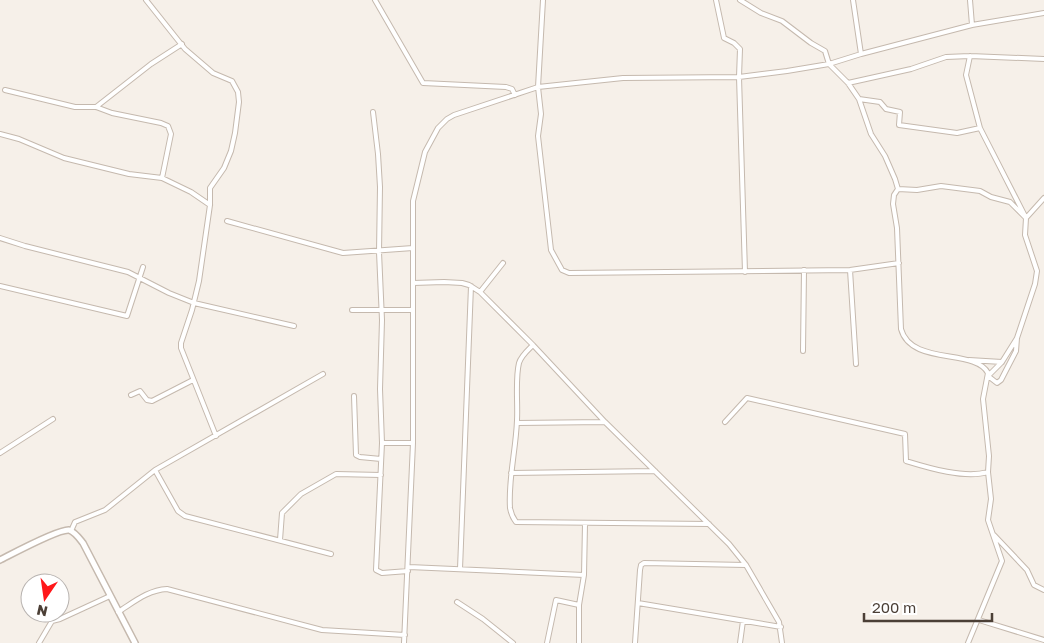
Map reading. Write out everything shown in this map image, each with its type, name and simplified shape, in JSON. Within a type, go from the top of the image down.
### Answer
[{"type":"street","points":[[146,0],[182,44],[213,73],[232,81],[238,92],[239,102],[235,133],[224,168],[210,188],[210,205],[199,281],[181,343],[181,348],[193,380],[216,436]]},
{"type":"street","points":[[375,0],[423,83],[506,87],[512,88],[515,95]]},
{"type":"street","points":[[543,0],[538,87],[541,114],[538,136],[551,250],[562,270],[569,273],[850,270],[899,263]]},
{"type":"street","points":[[716,0],[724,38],[734,43],[740,50],[739,77],[746,272]]},
{"type":"street","points":[[740,0],[761,13],[782,21],[814,45],[826,51],[829,64],[848,83],[859,99],[871,134],[888,164],[898,189]]},
{"type":"street","points":[[853,0],[861,54]]},
{"type":"street","points":[[970,0],[972,25]]},
{"type":"street","points":[[404,643],[413,444],[413,201],[425,152],[438,128],[447,119],[538,87],[623,78],[739,77],[787,72],[829,64],[972,25],[1044,14]]},
{"type":"street","points":[[96,107],[151,64],[182,44]]},
{"type":"street","points":[[848,83],[911,69],[946,58],[970,56],[1024,60],[1044,59]]},
{"type":"street","points":[[968,643],[1002,561],[988,520],[991,499],[983,399],[988,376],[1002,362],[1017,338],[1037,278],[1037,271],[1025,235],[1026,218],[980,128],[966,75],[970,56]]},
{"type":"street","points":[[5,90],[75,107],[96,107],[112,113],[168,126],[171,134],[162,178]]},
{"type":"street","points":[[859,99],[880,102],[886,109],[900,112],[899,126],[957,133],[980,128]]},
{"type":"street","points":[[373,112],[380,187],[379,252],[382,311],[380,389],[382,443],[376,570],[382,573],[408,569],[460,569],[584,575]]},
{"type":"street","points":[[0,134],[19,139],[64,158],[129,174],[162,178],[191,192],[210,205]]},
{"type":"street","points":[[898,189],[917,190],[941,186],[980,191],[991,197],[1010,202],[1026,218]]},
{"type":"street","points":[[898,189],[894,195],[893,204],[897,228],[901,328],[905,338],[921,349],[964,360],[984,368],[988,376],[997,383],[1001,380],[1016,351],[1017,338]]},
{"type":"street","points":[[1026,218],[1044,198]]},
{"type":"street","points":[[226,221],[343,253],[379,252],[413,248]]},
{"type":"street","points":[[0,238],[128,272],[169,293],[194,303],[294,326]]},
{"type":"street","points":[[480,292],[503,263]]},
{"type":"street","points":[[0,286],[127,316],[143,267]]},
{"type":"street","points":[[803,351],[804,270]]},
{"type":"street","points":[[850,270],[856,364]]},
{"type":"street","points":[[413,283],[455,282],[471,286],[480,292],[605,422],[709,524],[746,564],[780,622],[782,643]]},
{"type":"street","points":[[460,569],[471,286]]},
{"type":"street","points":[[352,310],[413,310]]},
{"type":"street","points":[[533,345],[519,364],[517,423],[511,473],[510,510],[516,522],[709,524]]},
{"type":"street","points":[[964,360],[1002,362]]},
{"type":"street","points":[[71,531],[75,522],[105,510],[155,470],[323,374]]},
{"type":"street","points":[[131,395],[140,391],[147,400],[152,401],[193,380]]},
{"type":"street","points":[[354,396],[356,455],[381,459]]},
{"type":"street","points":[[725,422],[747,398],[905,434],[906,461],[948,473],[979,475],[988,472]]},
{"type":"street","points":[[0,453],[53,419]]},
{"type":"street","points":[[517,423],[605,422]]},
{"type":"street","points":[[382,443],[413,444]]},
{"type":"street","points":[[155,470],[178,511],[185,516],[331,554]]},
{"type":"street","points":[[511,473],[654,471]]},
{"type":"street","points":[[280,540],[282,513],[301,494],[336,474],[381,474]]},
{"type":"street","points":[[578,643],[579,605],[584,575],[585,524]]},
{"type":"street","points":[[0,560],[57,532],[64,530],[75,533],[83,543],[135,643]]},
{"type":"street","points":[[992,533],[1027,570],[1034,585],[1044,590]]},
{"type":"street","points":[[635,643],[640,570],[644,563],[746,564]]},
{"type":"street","points":[[118,612],[148,593],[167,590],[322,630],[405,635]]},
{"type":"street","points":[[39,643],[52,621],[110,596]]},
{"type":"street","points":[[547,643],[556,600],[579,605]]},
{"type":"street","points":[[457,602],[483,619],[513,643]]},
{"type":"street","points":[[638,603],[781,627]]},
{"type":"street","points":[[979,620],[1044,640]]},
{"type":"street","points":[[740,643],[743,621]]}]
